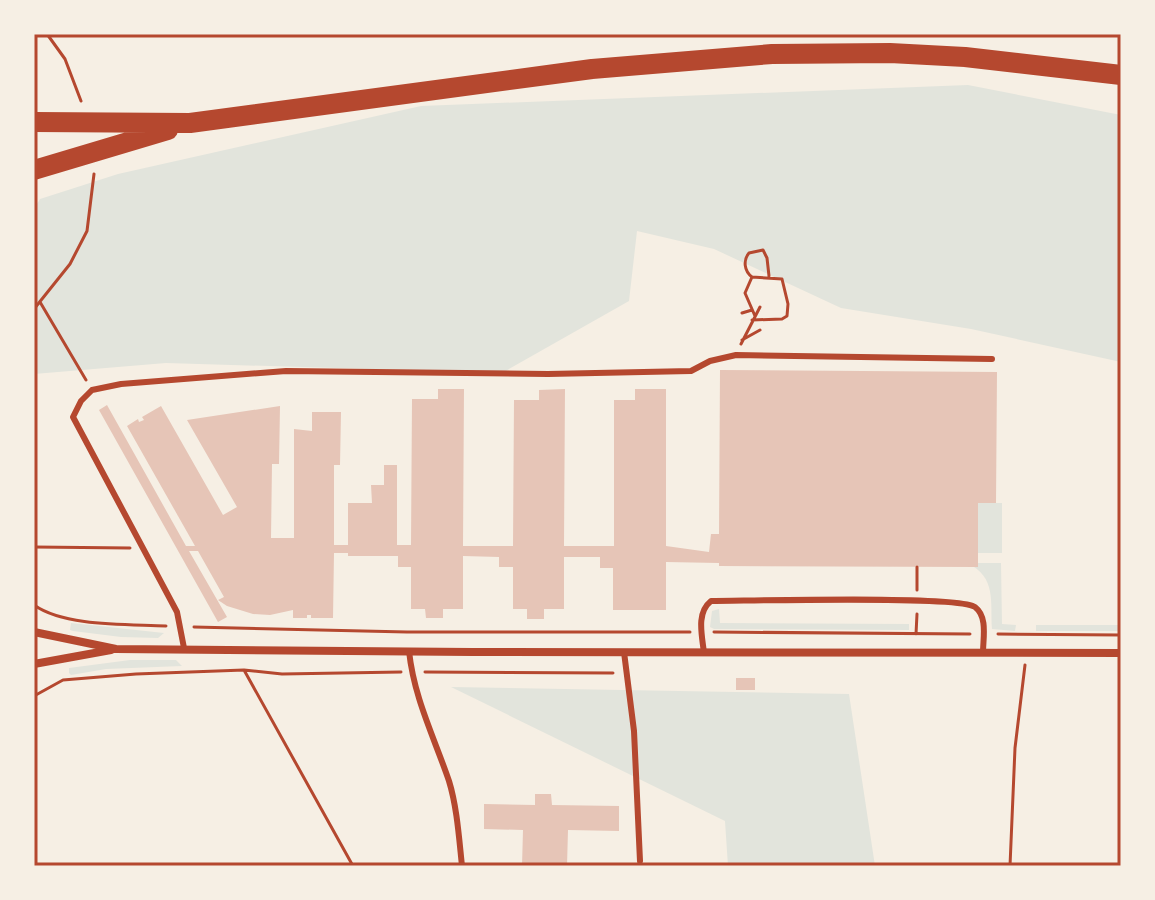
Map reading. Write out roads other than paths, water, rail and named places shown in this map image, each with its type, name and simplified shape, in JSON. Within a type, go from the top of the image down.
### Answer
[{"type":"highway","points":[[34,122],[190,123],[592,69],[772,54],[950,56],[1026,62],[1121,75]]},
{"type":"highway","points":[[34,170],[190,123]]},
{"type":"street","points":[[34,632],[116,649]]},
{"type":"street","points":[[34,664],[116,649],[184,648],[1121,653]]},
{"type":"lane","points":[[184,648],[177,612],[73,417],[81,401],[92,390],[121,384],[286,371],[519,374],[691,371],[710,361],[736,355],[992,359]]},
{"type":"lane","points":[[704,653],[701,615],[711,601],[917,601],[966,602],[976,608],[982,616],[983,653]]},
{"type":"lane","points":[[409,651],[424,716],[450,784],[462,866]]},
{"type":"lane","points":[[624,652],[634,731],[640,861]]}]
